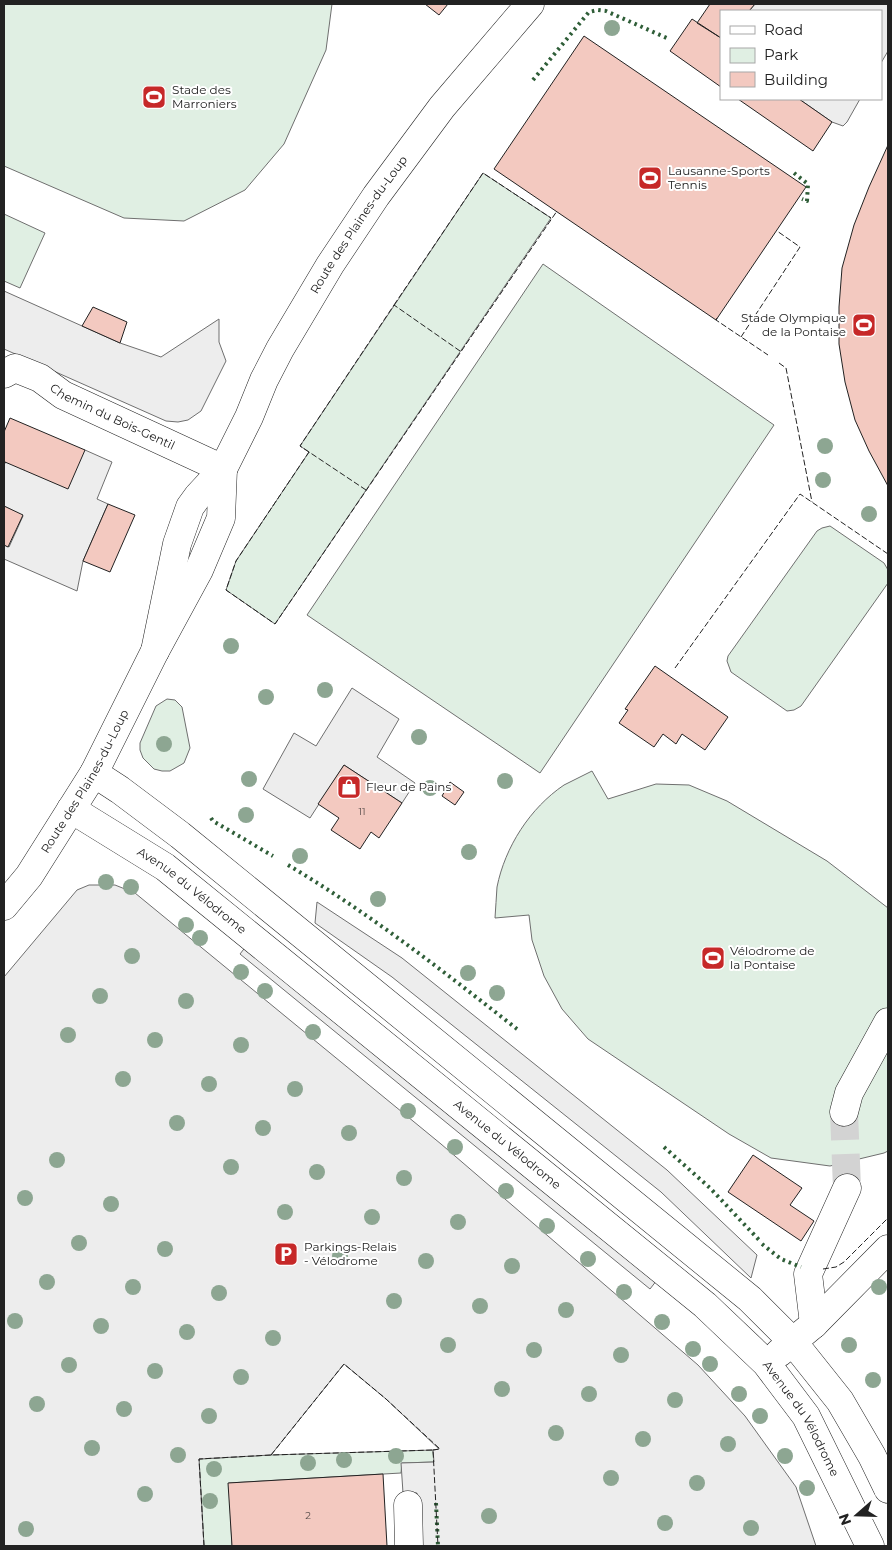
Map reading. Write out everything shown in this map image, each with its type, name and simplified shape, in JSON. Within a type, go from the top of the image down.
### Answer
[{"type":"street","name":"Route des Plaines-du-Loup","points":[[4,906],[29,876],[94,773],[154,651],[177,544],[190,507],[223,469],[280,348],[330,265],[376,196],[432,120],[530,4]]},
{"type":"street","name":"Chemin du Bois-Gentil","points":[[4,374],[15,368],[40,378],[62,395],[223,469]]},
{"type":"street","points":[[94,773],[180,835],[750,1299],[793,1342],[840,1401],[884,1469],[842,1486]]},
{"type":"street","name":"Avenue du Vélodrome","points":[[71,809],[165,867],[705,1305],[766,1363],[806,1416],[870,1546]]},
{"type":"street","points":[[844,1112],[848,1093],[888,1022]]},
{"type":"street","points":[[814,1324],[808,1274],[847,1188]]},
{"type":"street","points":[[766,1363],[814,1324],[888,1249]]},
{"type":"street","points":[[408,1505],[409,1546]]},
{"type":"green space","name":"Stade des Marroniers","points":[[4,4],[332,4],[326,50],[284,144],[245,190],[184,221],[124,218],[4,166]]},
{"type":"green space","points":[[483,173],[551,218],[275,624],[226,590],[236,561],[309,452],[300,446]]},
{"type":"green space","points":[[4,214],[45,233],[20,288],[4,281]]},
{"type":"green space","points":[[543,264],[774,425],[540,773],[307,615]]},
{"type":"green space","points":[[830,526],[884,563],[888,570],[888,583],[801,706],[787,711],[731,672],[727,661],[728,656],[817,531]]},
{"type":"green space","points":[[167,699],[175,700],[182,707],[190,748],[184,763],[170,771],[162,771],[154,769],[143,758],[140,743],[156,706]]},
{"type":"green space","name":"Vélodrome de la Pontaise","points":[[592,771],[608,799],[656,784],[689,785],[727,801],[827,861],[888,908],[888,1151],[830,1166],[771,1158],[729,1134],[588,1039],[562,1009],[544,976],[532,940],[529,915],[495,918],[497,887],[506,857],[530,817],[540,805],[564,785]]},
{"type":"green space","points":[[433,1450],[434,1462],[402,1463],[401,1473],[229,1483],[232,1546],[204,1546],[199,1459]]},
{"type":"shaded area","points":[[755,4],[888,4],[888,51],[882,61],[882,10],[750,10]]},
{"type":"shaded area","points":[[800,100],[859,100],[843,126],[832,122]]},
{"type":"shaded area","points":[[4,291],[120,343],[161,357],[219,319],[219,342],[226,361],[201,411],[188,420],[178,422],[166,421],[4,349]]},
{"type":"shaded area","points":[[85,450],[112,462],[97,499],[108,504],[83,561],[77,591],[4,559],[4,545],[9,547],[23,516],[4,506],[4,466],[5,462]]},
{"type":"shaded area","points":[[352,688],[399,719],[377,757],[415,783],[402,803],[344,765],[310,818],[263,789],[294,733],[316,746]]},
{"type":"shaded area","name":"Parkings-Relais - Vélodrome","points":[[89,885],[115,885],[135,893],[441,1144],[698,1365],[745,1416],[796,1487],[816,1546],[420,1546],[417,1493],[403,1493],[401,1463],[434,1462],[433,1450],[439,1449],[386,1399],[344,1364],[271,1455],[199,1459],[204,1546],[4,1546],[4,977],[77,890]]},
{"type":"shaded area","points":[[317,902],[402,958],[667,1170],[757,1255],[751,1278],[661,1192],[392,977],[315,923]]},
{"type":"shaded area","points":[[247,945],[657,1280],[650,1289],[240,954]]},
{"type":"building","points":[[425,4],[448,4],[439,15]]},
{"type":"building","points":[[710,4],[755,4],[750,10],[720,10],[720,37],[697,23]]},
{"type":"building","points":[[692,19],[720,37],[720,86],[670,51]]},
{"type":"building","name":"Lausanne-Sports Tennis","points":[[584,36],[806,187],[716,320],[494,169]]},
{"type":"building","points":[[739,100],[800,100],[832,122],[813,151]]},
{"type":"building","name":"Stade Olympique de la Pontaise","points":[[888,145],[888,486],[855,420],[845,382],[839,344],[839,307],[842,268],[854,225]]},
{"type":"building","points":[[93,307],[127,322],[120,343],[82,326]]},
{"type":"building","points":[[10,418],[85,450],[68,489],[5,462],[4,466],[4,432]]},
{"type":"building","points":[[108,504],[135,515],[110,572],[83,561]]},
{"type":"building","points":[[4,506],[23,515],[8,547],[4,545]]},
{"type":"building","points":[[655,666],[728,717],[705,750],[682,734],[676,744],[663,734],[654,747],[619,723],[628,710],[625,709]]},
{"type":"building","points":[[344,765],[402,803],[379,838],[371,832],[360,849],[331,830],[339,818],[318,804]]},
{"type":"building","points":[[450,782],[464,792],[455,805],[442,796]]},
{"type":"building","points":[[753,1155],[802,1188],[790,1205],[814,1221],[801,1241],[728,1192]]},
{"type":"building","points":[[383,1474],[387,1546],[232,1546],[228,1483]]},
{"type":"tunnel","points":[[844,1112],[847,1188]]},
{"type":"hedge","points":[[533,80],[589,12],[606,11],[669,39]]},
{"type":"hedge","points":[[794,173],[808,184],[807,201],[802,199]]},
{"type":"hedge","points":[[211,818],[213,821],[273,856]]},
{"type":"hedge","points":[[288,865],[377,923],[517,1029]]},
{"type":"hedge","points":[[664,1147],[710,1188],[761,1242]]},
{"type":"hedge","points":[[762,1244],[781,1259],[801,1267]]},
{"type":"hedge","points":[[436,1503],[438,1546]]},
{"type":"fence","points":[[394,305],[483,173],[551,218]]},
{"type":"fence","points":[[366,490],[309,452],[236,561],[226,590],[275,624],[557,211]]},
{"type":"fence","points":[[741,337],[800,247],[777,231]]},
{"type":"fence","points":[[309,452],[300,446],[394,305],[460,351]]},
{"type":"fence","points":[[717,318],[716,320],[768,355]]},
{"type":"fence","points":[[779,363],[786,368],[812,502]]},
{"type":"fence","points":[[675,668],[800,494],[888,554]]},
{"type":"fence","points":[[823,1269],[836,1267],[844,1262],[888,1218]]},
{"type":"fence","points":[[271,1455],[344,1364],[386,1399],[440,1449],[433,1450]]},
{"type":"fence","points":[[204,1546],[199,1459],[433,1450],[438,1546]]},
{"type":"place","name":"Stade des Marroniers","points":[[154,97]]},
{"type":"place","name":"Lausanne-Sports Tennis","points":[[650,178]]},
{"type":"place","name":"Stade Olympique de la Pontaise","points":[[864,325]]},
{"type":"place","name":"Fleur de Pains","points":[[349,787]]},
{"type":"place","name":"Vélodrome de la Pontaise","points":[[713,958]]},
{"type":"place","name":"Parkings-Relais - Vélodrome","points":[[286,1254]]}]
